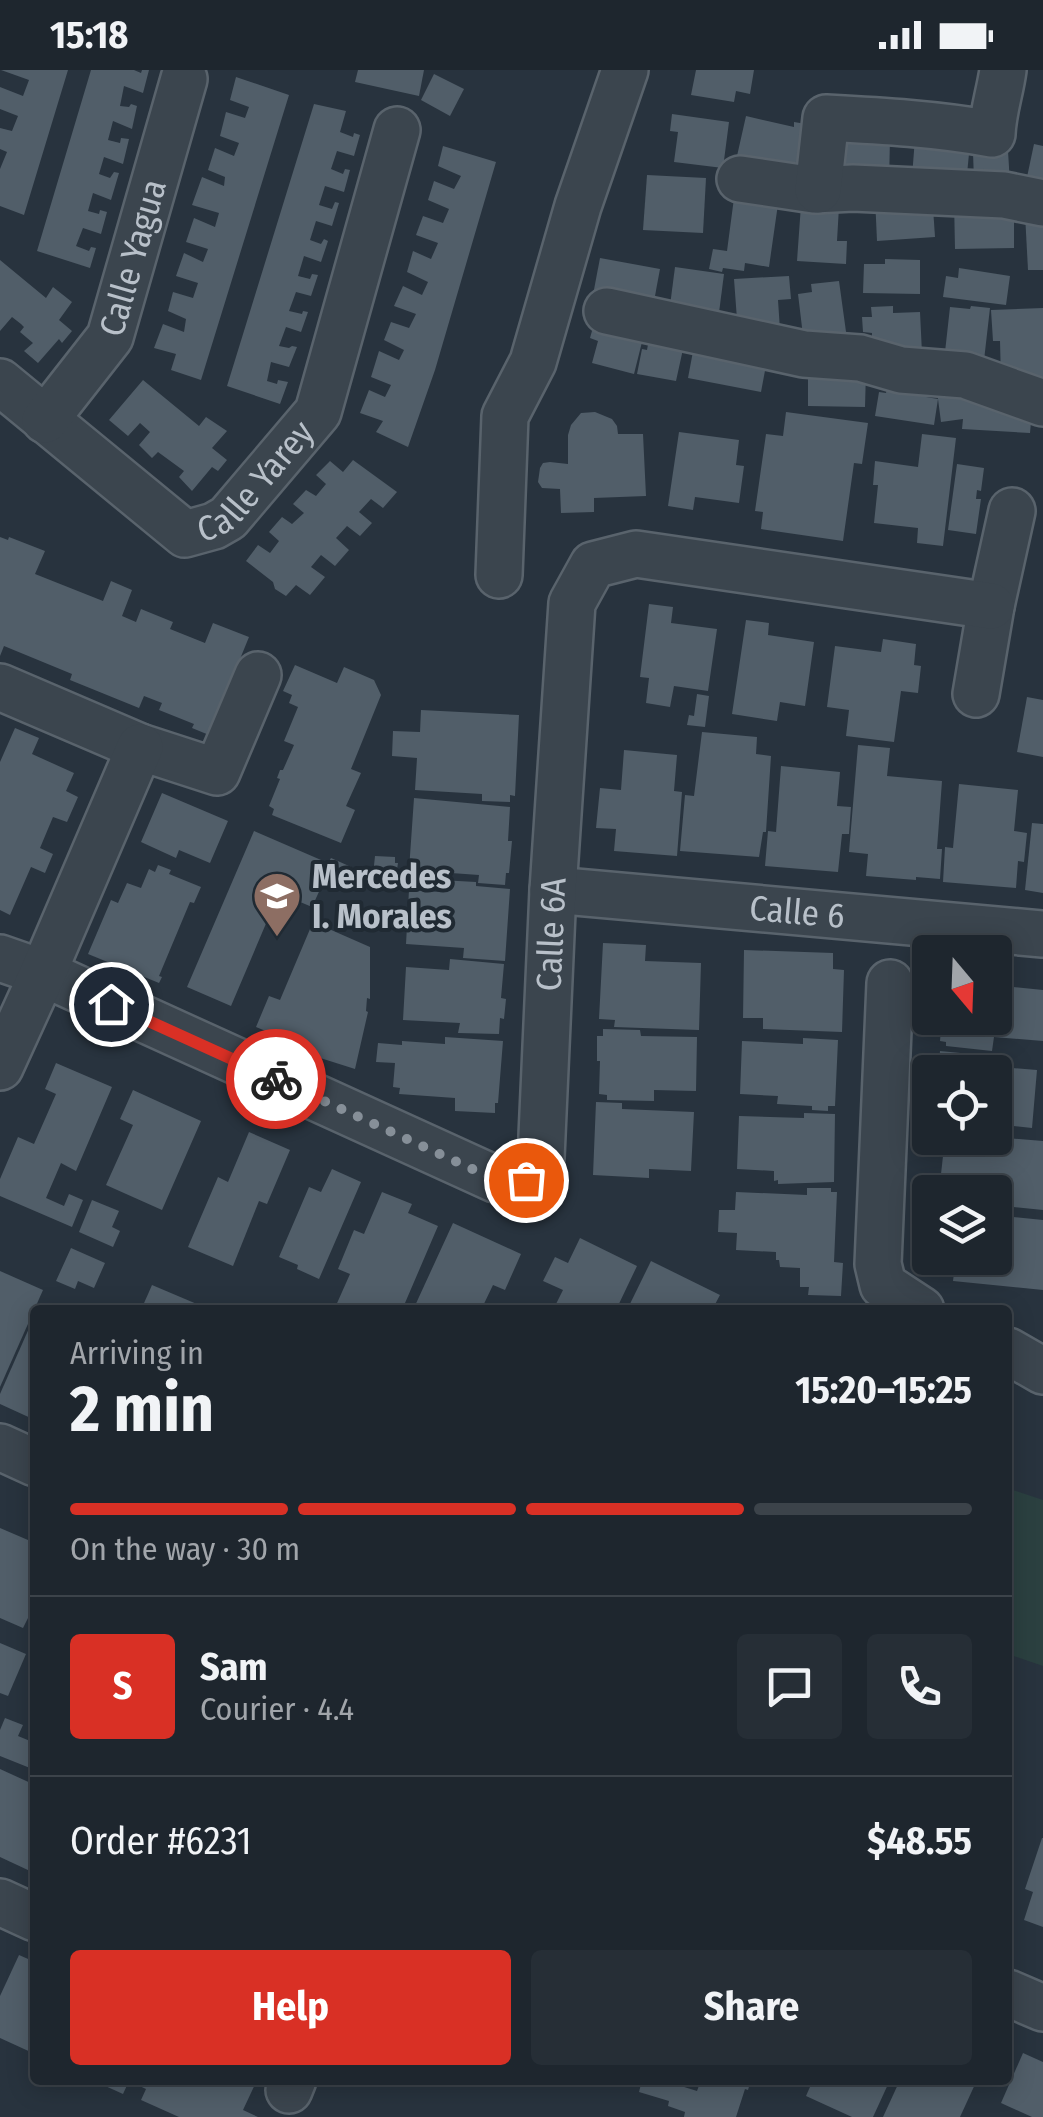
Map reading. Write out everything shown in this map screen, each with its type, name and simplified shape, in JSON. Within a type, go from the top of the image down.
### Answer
[{"type":"street","points":[[499,575],[505,416],[533,362],[578,206],[625,70]]},
{"type":"street","points":[[818,190],[826,118],[904,122],[992,134],[992,110],[1000,94],[1003,70]]},
{"type":"street","name":"Calle Yagua","points":[[45,420],[110,337],[184,79]]},
{"type":"street","name":"Calle Yarey","points":[[0,382],[186,534],[228,518],[318,412],[398,130]]},
{"type":"street","points":[[740,179],[818,190],[1004,194],[1043,203]]},
{"type":"street","points":[[607,312],[804,354],[860,358],[900,370],[964,374],[1043,403]]},
{"type":"street","points":[[976,694],[1012,511]]},
{"type":"street","name":"Calle 6A","points":[[43,973],[494,1179],[526,1180],[541,1158],[572,603],[594,565],[636,554],[992,606]]},
{"type":"street","points":[[0,686],[140,747],[217,772],[258,675]]},
{"type":"street","points":[[0,1066],[140,747]]},
{"type":"street","name":"Calle 6","points":[[553,890],[1043,934]]},
{"type":"street","points":[[0,958],[43,973]]},
{"type":"street","points":[[890,983],[878,1264],[882,1284],[914,1305]]},
{"type":"street","points":[[0,1447],[30,1460]]},
{"type":"street","points":[[0,1902],[30,1916]]},
{"type":"street","points":[[1012,1994],[1043,2008]]},
{"type":"green space","points":[[1012,1490],[1043,1500],[1043,1666],[1012,1655]]},
{"type":"building","points":[[1,70],[68,70],[24,215],[0,206],[0,169],[7,152],[0,149],[0,128],[12,131],[18,116],[0,109],[0,87],[23,96],[29,80]]},
{"type":"building","points":[[91,70],[149,70],[143,93],[124,86],[120,106],[137,106],[132,129],[113,121],[108,140],[120,143],[121,138],[129,139],[123,164],[104,157],[99,174],[110,178],[114,172],[119,173],[111,200],[93,193],[88,211],[107,212],[101,234],[83,228],[76,246],[89,251],[96,248],[90,268],[37,251]]},
{"type":"building","points":[[358,70],[424,70],[419,96],[355,82]]},
{"type":"building","points":[[696,70],[754,70],[750,94],[736,91],[734,102],[691,95]]},
{"type":"building","points":[[434,74],[464,89],[450,116],[421,100]]},
{"type":"building","points":[[236,77],[289,95],[201,380],[171,370],[176,354],[154,348],[163,324],[184,332],[186,319],[168,311],[173,292],[193,298],[198,283],[176,276],[184,253],[203,262],[208,249],[186,242],[194,218],[215,227],[219,213],[192,205],[202,177],[224,186],[225,177],[208,170],[215,148],[234,156],[239,143],[220,136],[226,112],[245,118],[249,107],[230,100]]},
{"type":"building","points":[[314,104],[346,111],[340,132],[353,137],[354,133],[360,135],[354,156],[337,151],[331,169],[343,174],[345,169],[350,170],[344,192],[325,186],[319,205],[332,209],[335,202],[339,203],[332,226],[316,221],[310,240],[321,244],[324,239],[328,241],[321,262],[304,256],[298,276],[310,279],[312,274],[318,275],[311,296],[296,292],[289,311],[308,312],[301,332],[286,327],[279,346],[297,347],[289,367],[271,362],[267,381],[288,382],[280,404],[227,386]]},
{"type":"building","points":[[672,114],[729,122],[723,168],[674,162],[678,132],[670,131]]},
{"type":"building","points":[[746,116],[794,127],[794,122],[812,125],[797,181],[761,161],[737,156]]},
{"type":"building","points":[[831,137],[890,138],[889,182],[831,180]]},
{"type":"building","points":[[915,138],[970,143],[966,185],[912,177]]},
{"type":"building","points":[[1034,144],[1043,146],[1043,201],[1023,196]]},
{"type":"building","points":[[443,146],[496,162],[435,370],[408,447],[376,432],[383,421],[360,413],[369,390],[385,397],[391,385],[371,377],[379,351],[399,360],[404,350],[384,340],[391,322],[409,328],[416,314],[394,306],[403,286],[422,295],[428,282],[407,272],[413,251],[431,259],[438,243],[416,235],[423,216],[443,223],[449,209],[428,200],[434,181],[454,189],[461,176],[438,166]]},
{"type":"building","points":[[1008,151],[1010,184],[974,180],[973,153]]},
{"type":"building","points":[[647,175],[706,178],[703,233],[643,230]]},
{"type":"building","points":[[932,193],[935,237],[877,241],[875,197]]},
{"type":"building","points":[[734,198],[778,204],[769,267],[745,263],[744,271],[709,269],[713,249],[727,251]]},
{"type":"building","points":[[1014,199],[1014,248],[955,249],[954,200]]},
{"type":"building","points":[[801,205],[839,207],[837,241],[847,241],[846,264],[797,261]]},
{"type":"building","points":[[1043,213],[1043,270],[1028,270],[1025,214]]},
{"type":"building","points":[[600,258],[660,269],[652,312],[592,300]]},
{"type":"building","points":[[885,259],[920,260],[920,294],[863,293],[864,264],[885,264]]},
{"type":"building","points":[[0,260],[46,298],[53,287],[72,302],[59,320],[72,331],[62,343],[59,339],[38,363],[24,351],[33,343],[20,332],[24,327],[21,324],[12,317],[0,331]]},
{"type":"building","points":[[675,267],[724,274],[717,328],[668,321]]},
{"type":"building","points":[[959,268],[1010,276],[1006,305],[943,297],[946,276],[958,278]]},
{"type":"building","points":[[789,276],[791,299],[778,300],[780,330],[738,333],[734,279]]},
{"type":"building","points":[[839,281],[847,339],[804,344],[798,294],[812,292],[811,284]]},
{"type":"building","points":[[893,306],[893,313],[920,312],[922,353],[872,355],[872,333],[863,332],[862,317],[872,317],[871,307]]},
{"type":"building","points":[[950,307],[990,308],[983,369],[944,361]]},
{"type":"building","points":[[1043,308],[1043,378],[1001,380],[1000,341],[993,341],[991,310]]},
{"type":"building","points":[[597,313],[642,342],[634,374],[592,363],[598,341],[590,338]]},
{"type":"building","points":[[650,333],[685,340],[676,381],[637,374]]},
{"type":"building","points":[[694,346],[767,360],[761,392],[688,378]]},
{"type":"building","points":[[866,371],[865,407],[808,406],[808,372]]},
{"type":"building","points":[[928,379],[926,397],[938,399],[934,425],[875,416],[879,392],[886,393],[888,382]]},
{"type":"building","points":[[143,380],[199,426],[206,417],[227,431],[212,448],[227,460],[218,471],[212,467],[192,491],[179,477],[184,471],[158,452],[152,458],[139,445],[150,432],[140,423],[128,436],[109,420]]},
{"type":"building","points":[[936,382],[1033,400],[1030,433],[962,429],[963,419],[941,422]]},
{"type":"building","points":[[595,412],[612,419],[618,434],[643,434],[646,496],[594,498],[594,512],[561,513],[560,489],[542,488],[538,482],[540,468],[550,462],[568,464],[571,425],[581,413]]},
{"type":"building","points":[[786,412],[868,423],[862,464],[854,463],[843,541],[761,529],[763,512],[755,511],[766,434],[783,436]]},
{"type":"building","points":[[679,432],[739,440],[736,465],[744,466],[739,503],[695,497],[693,510],[668,506]]},
{"type":"building","points":[[922,434],[956,438],[943,546],[917,543],[918,528],[874,523],[878,485],[873,485],[875,461],[918,467]]},
{"type":"building","points":[[353,460],[397,492],[383,508],[371,499],[359,512],[372,523],[360,536],[347,526],[336,538],[349,550],[335,566],[321,555],[311,567],[325,577],[310,595],[296,585],[286,596],[246,561],[258,545],[270,553],[279,541],[269,532],[282,517],[292,524],[304,513],[293,504],[306,490],[316,496],[326,484],[316,475],[330,461],[343,472]]},
{"type":"building","points":[[957,464],[984,468],[981,491],[977,490],[976,499],[981,499],[976,534],[948,530]]},
{"type":"building","points":[[0,537],[45,551],[35,574],[103,601],[111,581],[132,590],[122,616],[136,622],[141,609],[173,622],[170,629],[205,643],[213,623],[249,637],[209,735],[192,728],[194,724],[159,710],[162,703],[144,696],[139,708],[70,680],[72,674],[4,646],[0,656]]},
{"type":"building","points":[[649,604],[673,607],[671,623],[717,629],[708,691],[674,686],[670,707],[646,703],[649,678],[640,677]]},
{"type":"building","points":[[746,620],[769,623],[768,635],[814,642],[805,706],[780,702],[777,721],[732,714]]},
{"type":"building","points":[[883,639],[916,644],[914,665],[921,666],[918,693],[901,691],[894,742],[846,736],[849,710],[827,707],[835,646],[881,652]]},
{"type":"building","points":[[295,665],[337,683],[344,667],[374,680],[381,695],[351,769],[361,773],[346,806],[355,810],[341,843],[272,815],[274,809],[269,806],[280,770],[294,745],[284,741],[298,707],[289,703],[292,695],[283,691]]},
{"type":"building","points":[[697,694],[709,696],[705,727],[687,725],[689,715],[694,716]]},
{"type":"building","points":[[1027,697],[1043,700],[1043,757],[1017,752]]},
{"type":"building","points":[[421,710],[519,715],[515,796],[510,795],[510,802],[482,801],[482,794],[415,790],[417,758],[392,756],[393,731],[420,732]]},
{"type":"building","points":[[15,728],[39,738],[32,754],[74,773],[66,791],[78,797],[67,822],[53,817],[40,848],[53,854],[45,873],[31,867],[10,915],[0,910],[0,762]]},
{"type":"building","points":[[702,732],[757,737],[756,754],[771,756],[766,832],[759,857],[680,851],[685,795],[694,796]]},
{"type":"building","points":[[858,745],[890,748],[887,776],[942,781],[937,849],[942,849],[940,879],[866,876],[868,854],[849,852]]},
{"type":"building","points":[[624,750],[677,755],[674,791],[682,792],[677,856],[614,851],[616,829],[596,828],[600,788],[621,790]]},
{"type":"building","points":[[781,766],[840,772],[837,806],[851,807],[849,834],[842,834],[838,872],[765,866],[768,831],[776,832]]},
{"type":"building","points":[[959,784],[1018,790],[1014,831],[1027,833],[1024,862],[1018,861],[1016,888],[943,882],[945,847],[953,848]]},
{"type":"building","points":[[162,793],[228,821],[210,863],[179,850],[176,858],[141,842]]},
{"type":"building","points":[[414,798],[510,807],[508,841],[512,841],[505,885],[478,883],[479,875],[409,870]]},
{"type":"building","points":[[1032,823],[1043,824],[1043,893],[1025,890]]},
{"type":"building","points":[[254,831],[328,863],[331,858],[367,874],[362,887],[328,872],[312,907],[279,893],[231,1006],[187,987]]},
{"type":"building","points":[[375,856],[395,857],[396,876],[373,875]]},
{"type":"building","points":[[158,865],[171,870],[169,874],[201,887],[194,903],[190,902],[159,983],[88,954],[111,900],[118,903],[127,883],[141,888],[149,869],[155,872]]},
{"type":"building","points":[[440,880],[510,889],[505,961],[463,958],[464,948],[406,944],[409,890],[440,892]]},
{"type":"building","points":[[313,922],[370,947],[370,999],[367,998],[368,1012],[355,1069],[314,1056],[316,1052],[256,1027],[269,996],[280,1000]]},
{"type":"building","points":[[603,943],[646,945],[645,961],[701,963],[699,1030],[614,1027],[615,1020],[599,1019]]},
{"type":"building","points":[[744,950],[833,953],[833,969],[844,970],[842,1032],[763,1029],[763,1018],[743,1018]]},
{"type":"building","points":[[450,959],[504,964],[501,998],[506,999],[499,1034],[458,1033],[460,1023],[403,1020],[406,967],[449,970]]},
{"type":"building","points":[[1012,987],[1043,990],[1043,1041],[994,1037],[992,1051],[946,1046],[946,1042],[940,1041],[941,1035],[1012,1035]]},
{"type":"building","points":[[603,1029],[640,1030],[641,1036],[697,1037],[696,1091],[654,1090],[654,1101],[607,1100],[607,1095],[599,1094],[597,1061],[597,1036],[603,1036]]},
{"type":"building","points":[[445,1037],[503,1041],[495,1113],[455,1111],[455,1098],[399,1094],[400,1088],[393,1087],[395,1063],[376,1062],[378,1043],[445,1044]]},
{"type":"building","points":[[803,1038],[838,1040],[835,1106],[828,1106],[828,1111],[812,1110],[812,1106],[777,1104],[778,1096],[740,1094],[742,1041],[803,1044]]},
{"type":"building","points":[[940,1051],[981,1055],[940,1055]]},
{"type":"building","points":[[56,1063],[112,1087],[76,1171],[61,1163],[46,1198],[64,1206],[69,1194],[83,1200],[72,1227],[0,1196],[0,1179],[18,1137],[34,1144],[56,1094],[45,1089]]},
{"type":"building","points":[[1012,1068],[1037,1070],[1032,1128],[1012,1126]]},
{"type":"building","points":[[133,1090],[201,1121],[162,1210],[106,1185],[133,1125],[120,1119]]},
{"type":"building","points":[[596,1102],[622,1103],[622,1109],[694,1112],[691,1171],[649,1169],[649,1178],[593,1175]]},
{"type":"building","points":[[804,1113],[835,1114],[834,1182],[778,1184],[774,1171],[737,1169],[739,1116],[804,1118]]},
{"type":"building","points":[[249,1132],[290,1150],[267,1204],[259,1201],[233,1266],[188,1247],[218,1177],[228,1182]]},
{"type":"building","points":[[1012,1138],[1043,1141],[1043,1210],[1012,1207],[1012,1175],[941,1175],[943,1155],[1012,1155]]},
{"type":"building","points":[[332,1169],[361,1182],[319,1279],[279,1257],[309,1187],[321,1192]]},
{"type":"building","points":[[807,1188],[831,1188],[831,1192],[837,1192],[834,1262],[843,1263],[841,1296],[808,1295],[809,1287],[800,1287],[800,1268],[780,1267],[776,1252],[736,1250],[737,1233],[718,1232],[719,1210],[735,1210],[736,1192],[807,1195]]},
{"type":"building","points":[[382,1192],[412,1204],[408,1213],[438,1226],[404,1305],[336,1305],[350,1274],[338,1269],[354,1230],[364,1234]]},
{"type":"building","points":[[92,1200],[119,1211],[112,1227],[120,1231],[113,1247],[79,1232]]},
{"type":"building","points":[[1012,1217],[1043,1220],[1043,1290],[953,1281],[954,1275],[1012,1275]]},
{"type":"building","points":[[453,1223],[521,1254],[505,1290],[493,1285],[483,1305],[415,1305]]},
{"type":"building","points":[[580,1238],[637,1266],[618,1305],[556,1305],[563,1290],[543,1281],[555,1257],[568,1263]]},
{"type":"building","points":[[71,1248],[105,1263],[94,1288],[78,1281],[75,1289],[56,1281]]},
{"type":"building","points":[[651,1261],[720,1295],[715,1305],[629,1305]]},
{"type":"building","points":[[0,1271],[43,1290],[36,1305],[30,1305],[30,1319],[0,1387]]},
{"type":"building","points":[[152,1285],[199,1305],[143,1305]]},
{"type":"building","points":[[30,1326],[30,1418],[0,1404],[0,1394]]},
{"type":"building","points":[[0,1528],[30,1541],[30,1614],[23,1628],[0,1618]]},
{"type":"building","points":[[0,1643],[26,1654],[8,1696],[0,1693]]},
{"type":"building","points":[[5,1718],[23,1725],[18,1736],[30,1741],[30,1768],[0,1756],[0,1730]]},
{"type":"building","points":[[0,1769],[30,1783],[30,1871],[0,1857]]},
{"type":"building","points":[[1042,1838],[1043,1927],[1024,1920],[1033,1892],[1025,1889]]},
{"type":"building","points":[[19,1955],[30,1960],[30,2052],[0,2038],[0,1996]]},
{"type":"building","points":[[1023,2053],[1043,2062],[1043,2117],[1032,2117],[1001,2103]]},
{"type":"building","points":[[103,2085],[127,2085],[123,2094]]},
{"type":"building","points":[[138,2085],[255,2085],[243,2110],[258,2117],[179,2117],[141,2100],[146,2089]]},
{"type":"building","points":[[641,2085],[681,2085],[697,2091],[699,2085],[750,2085],[736,2117],[684,2117],[685,2112],[668,2106],[669,2101],[639,2092]]},
{"type":"building","points":[[811,2085],[888,2085],[873,2117],[852,2117],[806,2096]]},
{"type":"building","points":[[898,2085],[975,2085],[960,2117],[883,2117]]},
{"type":"way so far","points":[[276,1079],[494,1179],[526,1180]]},
{"type":"place","name":"Mercedes I. Morales","points":[[277,938]]},
{"type":"route","points":[[111,1004],[276,1079]]}]
